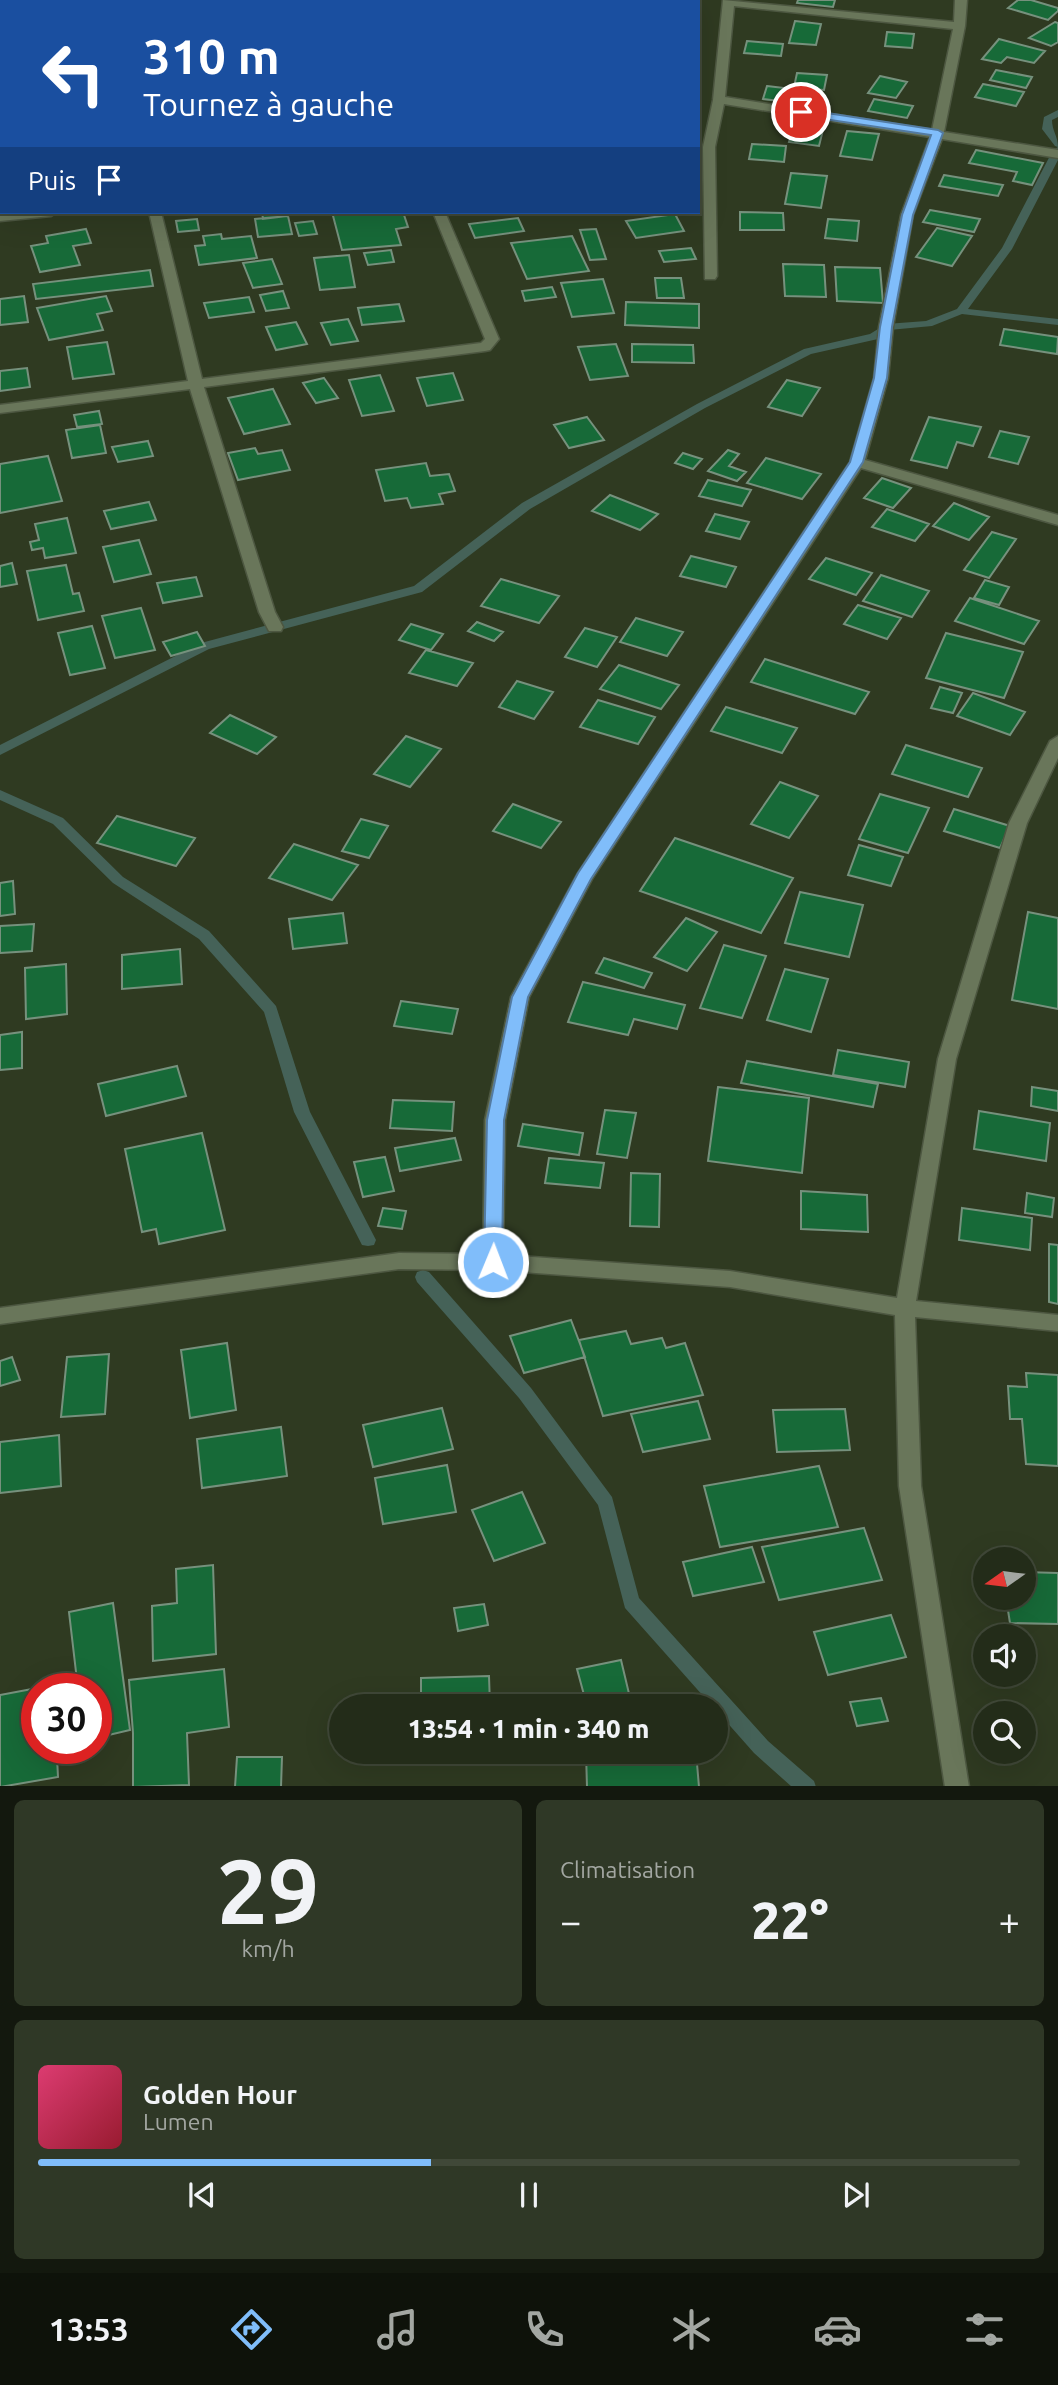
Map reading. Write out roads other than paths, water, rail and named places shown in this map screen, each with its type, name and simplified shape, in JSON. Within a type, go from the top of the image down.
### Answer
[{"type":"street","points":[[493,1262],[495,1120],[520,997],[584,877],[857,462],[881,378],[886,327],[907,215],[938,133],[959,26],[961,0]]},
{"type":"street","points":[[710,276],[704,148],[719,100],[729,1],[959,26]]},
{"type":"street","points":[[719,100],[1058,154]]},
{"type":"street","points":[[0,217],[31,214]]},
{"type":"street","points":[[155,214],[168,282],[194,383],[267,612],[275,628]]},
{"type":"street","points":[[0,409],[485,346],[492,339],[440,214]]},
{"type":"street","points":[[857,462],[1058,520]]},
{"type":"street","points":[[957,1786],[910,1486],[905,1308],[947,1059],[1018,823],[1058,741]]},
{"type":"street","points":[[0,1317],[399,1261],[493,1262],[730,1279],[905,1308],[1058,1323]]},
{"type":"waterway","points":[[1058,113],[1047,119],[1047,129],[1058,144]]},
{"type":"waterway","points":[[961,311],[1007,249],[1058,150]]},
{"type":"waterway","points":[[0,751],[205,646],[418,589],[526,506],[701,406],[808,351],[874,337],[886,327],[928,324],[961,311]]},
{"type":"waterway","points":[[961,311],[1058,322]]},
{"type":"waterway","points":[[0,795],[58,821],[118,880],[204,935],[271,1010],[302,1112],[368,1240]]},
{"type":"waterway","points":[[423,1277],[525,1393],[606,1502],[631,1602],[761,1747],[806,1786]]}]
